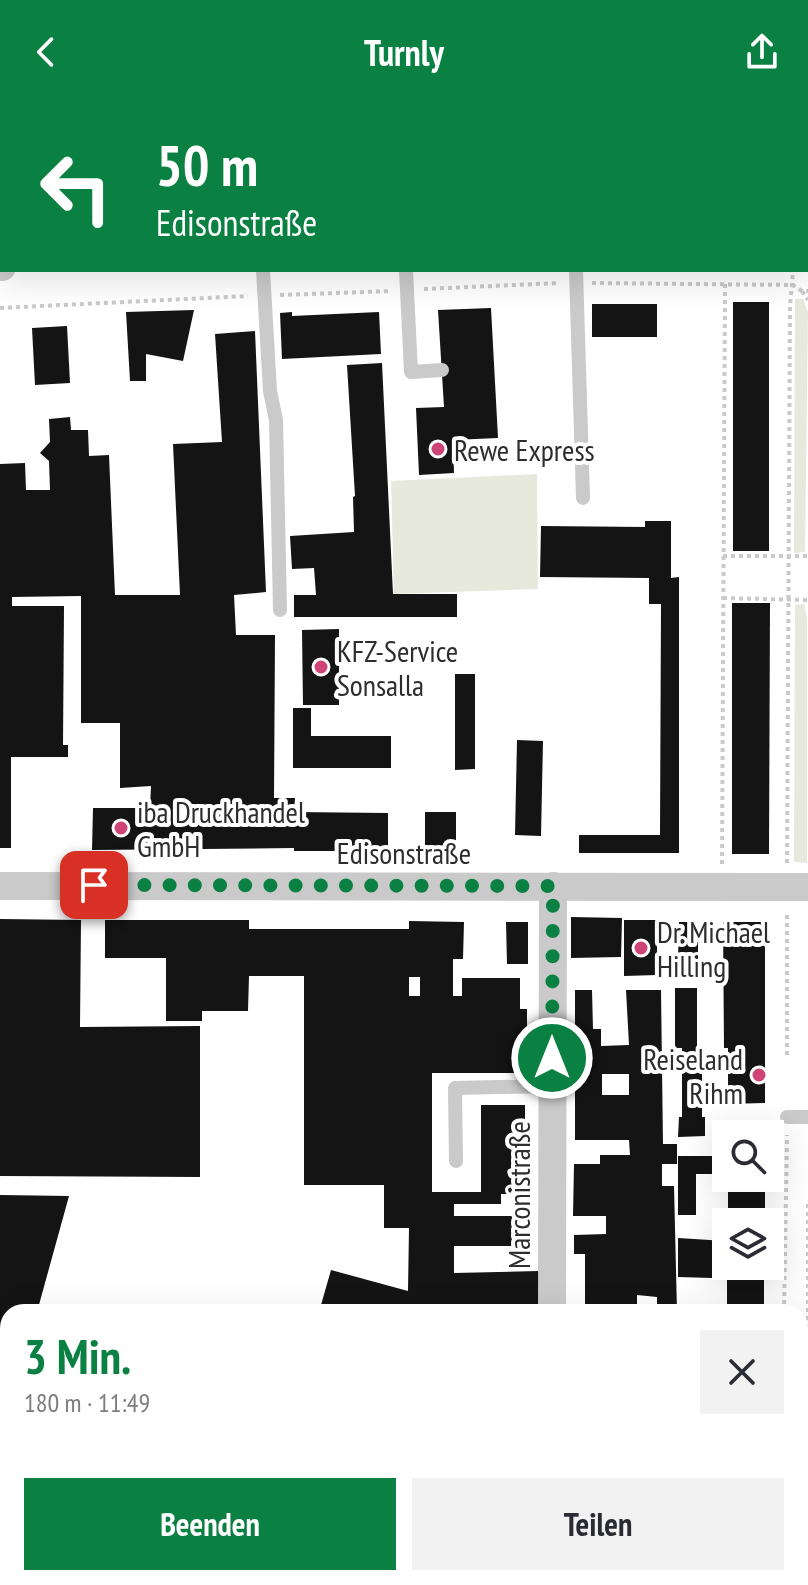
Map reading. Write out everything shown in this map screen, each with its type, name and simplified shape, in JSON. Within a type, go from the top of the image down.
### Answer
[{"type":"street","name":"Edisonstraße","points":[[0,886],[798,887]]},
{"type":"street","name":"Marconistraße","points":[[552,1304],[553,886]]},
{"type":"lane","points":[[263,272],[270,391],[276,420],[280,610]]},
{"type":"lane","points":[[406,272],[411,372],[442,370]]},
{"type":"lane","points":[[576,272],[583,498]]},
{"type":"lane","points":[[456,1161],[455,1088],[552,1086]]},
{"type":"lane","points":[[787,1117],[808,1117]]},
{"type":"path","points":[[787,1055],[798,887],[789,599],[790,305],[793,272]]},
{"type":"path","points":[[722,887],[725,282]]},
{"type":"path","points":[[793,285],[805,291],[808,300]]},
{"type":"path","points":[[723,556],[808,556]]},
{"type":"path","points":[[723,598],[808,600]]},
{"type":"path","points":[[784,1304],[787,1117]]},
{"type":"path","points":[[808,1204],[808,1500]]},
{"type":"path","points":[[808,1564],[808,1585]]},
{"type":"shaded area","points":[[795,299],[803,299],[808,312],[805,552],[794,553]]},
{"type":"shaded area","points":[[537,474],[538,589],[394,594],[391,481]]},
{"type":"shaded area","points":[[804,604],[807,619],[807,863],[794,862],[795,605]]},
{"type":"building","points":[[733,302],[769,302],[769,551],[733,551]]},
{"type":"building","points":[[592,304],[657,304],[657,337],[592,337]]},
{"type":"building","points":[[491,308],[498,438],[453,440],[454,473],[419,475],[416,408],[444,407],[438,310]]},
{"type":"building","points":[[194,310],[183,361],[146,354],[146,381],[130,381],[126,312]]},
{"type":"building","points":[[292,312],[292,316],[379,312],[381,354],[282,359],[280,313]]},
{"type":"building","points":[[67,326],[70,383],[35,385],[32,328]]},
{"type":"building","points":[[255,331],[266,592],[234,595],[236,635],[275,635],[274,798],[295,798],[294,812],[388,813],[388,851],[294,851],[294,848],[92,850],[93,808],[150,808],[151,786],[120,788],[120,723],[81,723],[81,596],[12,597],[12,606],[64,606],[63,745],[68,745],[68,757],[11,757],[11,848],[0,848],[0,464],[25,463],[26,490],[50,490],[49,461],[40,453],[50,442],[49,419],[70,417],[71,430],[88,430],[89,456],[109,455],[115,595],[180,595],[173,444],[222,442],[215,334]]},
{"type":"building","points":[[382,363],[393,594],[457,594],[457,617],[294,617],[294,595],[316,595],[314,568],[292,569],[290,536],[354,532],[355,496],[347,365]]},
{"type":"building","points":[[645,521],[671,521],[671,578],[679,577],[679,853],[579,853],[579,835],[660,835],[661,604],[649,604],[649,578],[540,577],[541,526],[645,527]]},
{"type":"building","points":[[732,603],[770,603],[769,854],[732,854]]},
{"type":"building","name":"KFZ-Service Sonsalla","points":[[339,629],[339,705],[303,705],[302,630]]},
{"type":"building","points":[[455,674],[475,674],[475,769],[455,770]]},
{"type":"building","points":[[293,708],[311,708],[311,736],[391,736],[391,768],[293,768]]},
{"type":"building","points":[[517,740],[543,741],[541,836],[515,835]]},
{"type":"building","points":[[425,812],[456,812],[456,852],[425,852]]},
{"type":"building","points":[[571,917],[622,918],[621,957],[571,958]]},
{"type":"building","points":[[0,919],[81,920],[80,1027],[200,1026],[200,1177],[0,1176]]},
{"type":"building","points":[[105,920],[249,920],[249,929],[409,929],[409,921],[464,922],[463,959],[453,959],[453,996],[462,996],[462,978],[520,978],[520,1009],[527,1009],[527,1073],[432,1073],[432,1192],[481,1192],[481,1105],[525,1105],[525,1194],[501,1194],[501,1204],[454,1204],[454,1216],[517,1216],[517,1246],[454,1246],[454,1273],[539,1271],[539,1304],[321,1304],[331,1270],[408,1291],[409,1228],[384,1228],[384,1185],[304,1185],[304,976],[249,976],[248,1011],[202,1011],[202,1021],[166,1021],[166,958],[105,958]],"holes":[[[409,977],[420,977],[420,996],[409,996]]]},
{"type":"building","name":"Dr. Michael Hilling","points":[[624,920],[657,920],[657,975],[624,976]]},
{"type":"building","points":[[506,922],[528,922],[528,964],[507,964]]},
{"type":"building","points":[[679,922],[698,922],[698,958],[678,958]]},
{"type":"building","points":[[723,922],[765,922],[765,1103],[728,1104],[728,1048],[724,1048]]},
{"type":"building","points":[[675,988],[697,988],[697,1048],[702,1048],[705,1136],[678,1137],[679,1117],[682,1117],[682,1048],[675,1048]]},
{"type":"building","points":[[575,990],[592,990],[593,1029],[601,1029],[601,1046],[629,1045],[626,990],[661,990],[663,1144],[677,1144],[677,1164],[662,1164],[662,1186],[674,1186],[677,1304],[657,1304],[657,1297],[637,1295],[637,1304],[585,1304],[585,1254],[574,1254],[574,1235],[606,1234],[606,1216],[573,1216],[574,1164],[600,1164],[600,1155],[630,1155],[629,1140],[575,1140]],"holes":[[[602,1074],[629,1074],[629,1095],[602,1095]]]},
{"type":"building","points":[[678,1156],[712,1156],[712,1174],[696,1174],[696,1215],[678,1215]]},
{"type":"building","points":[[728,1192],[765,1192],[765,1208],[728,1208]]},
{"type":"building","points":[[0,1195],[69,1196],[39,1304],[0,1304]]},
{"type":"building","points":[[678,1238],[712,1240],[712,1278],[678,1277]]},
{"type":"building","points":[[727,1280],[764,1280],[764,1304],[727,1304]]},
{"type":"place","name":"Rewe Express","points":[[438,449]]},
{"type":"place","name":"KFZ-Service Sonsalla","points":[[321,667]]},
{"type":"place","name":"iba Druckhandel GmbH","points":[[121,828]]},
{"type":"place","name":"Dr. Michael Hilling","points":[[641,948]]},
{"type":"place","name":"Reiseland Rihm","points":[[759,1075]]},
{"type":"route","points":[[94,885],[553,886],[552,1058]]}]
